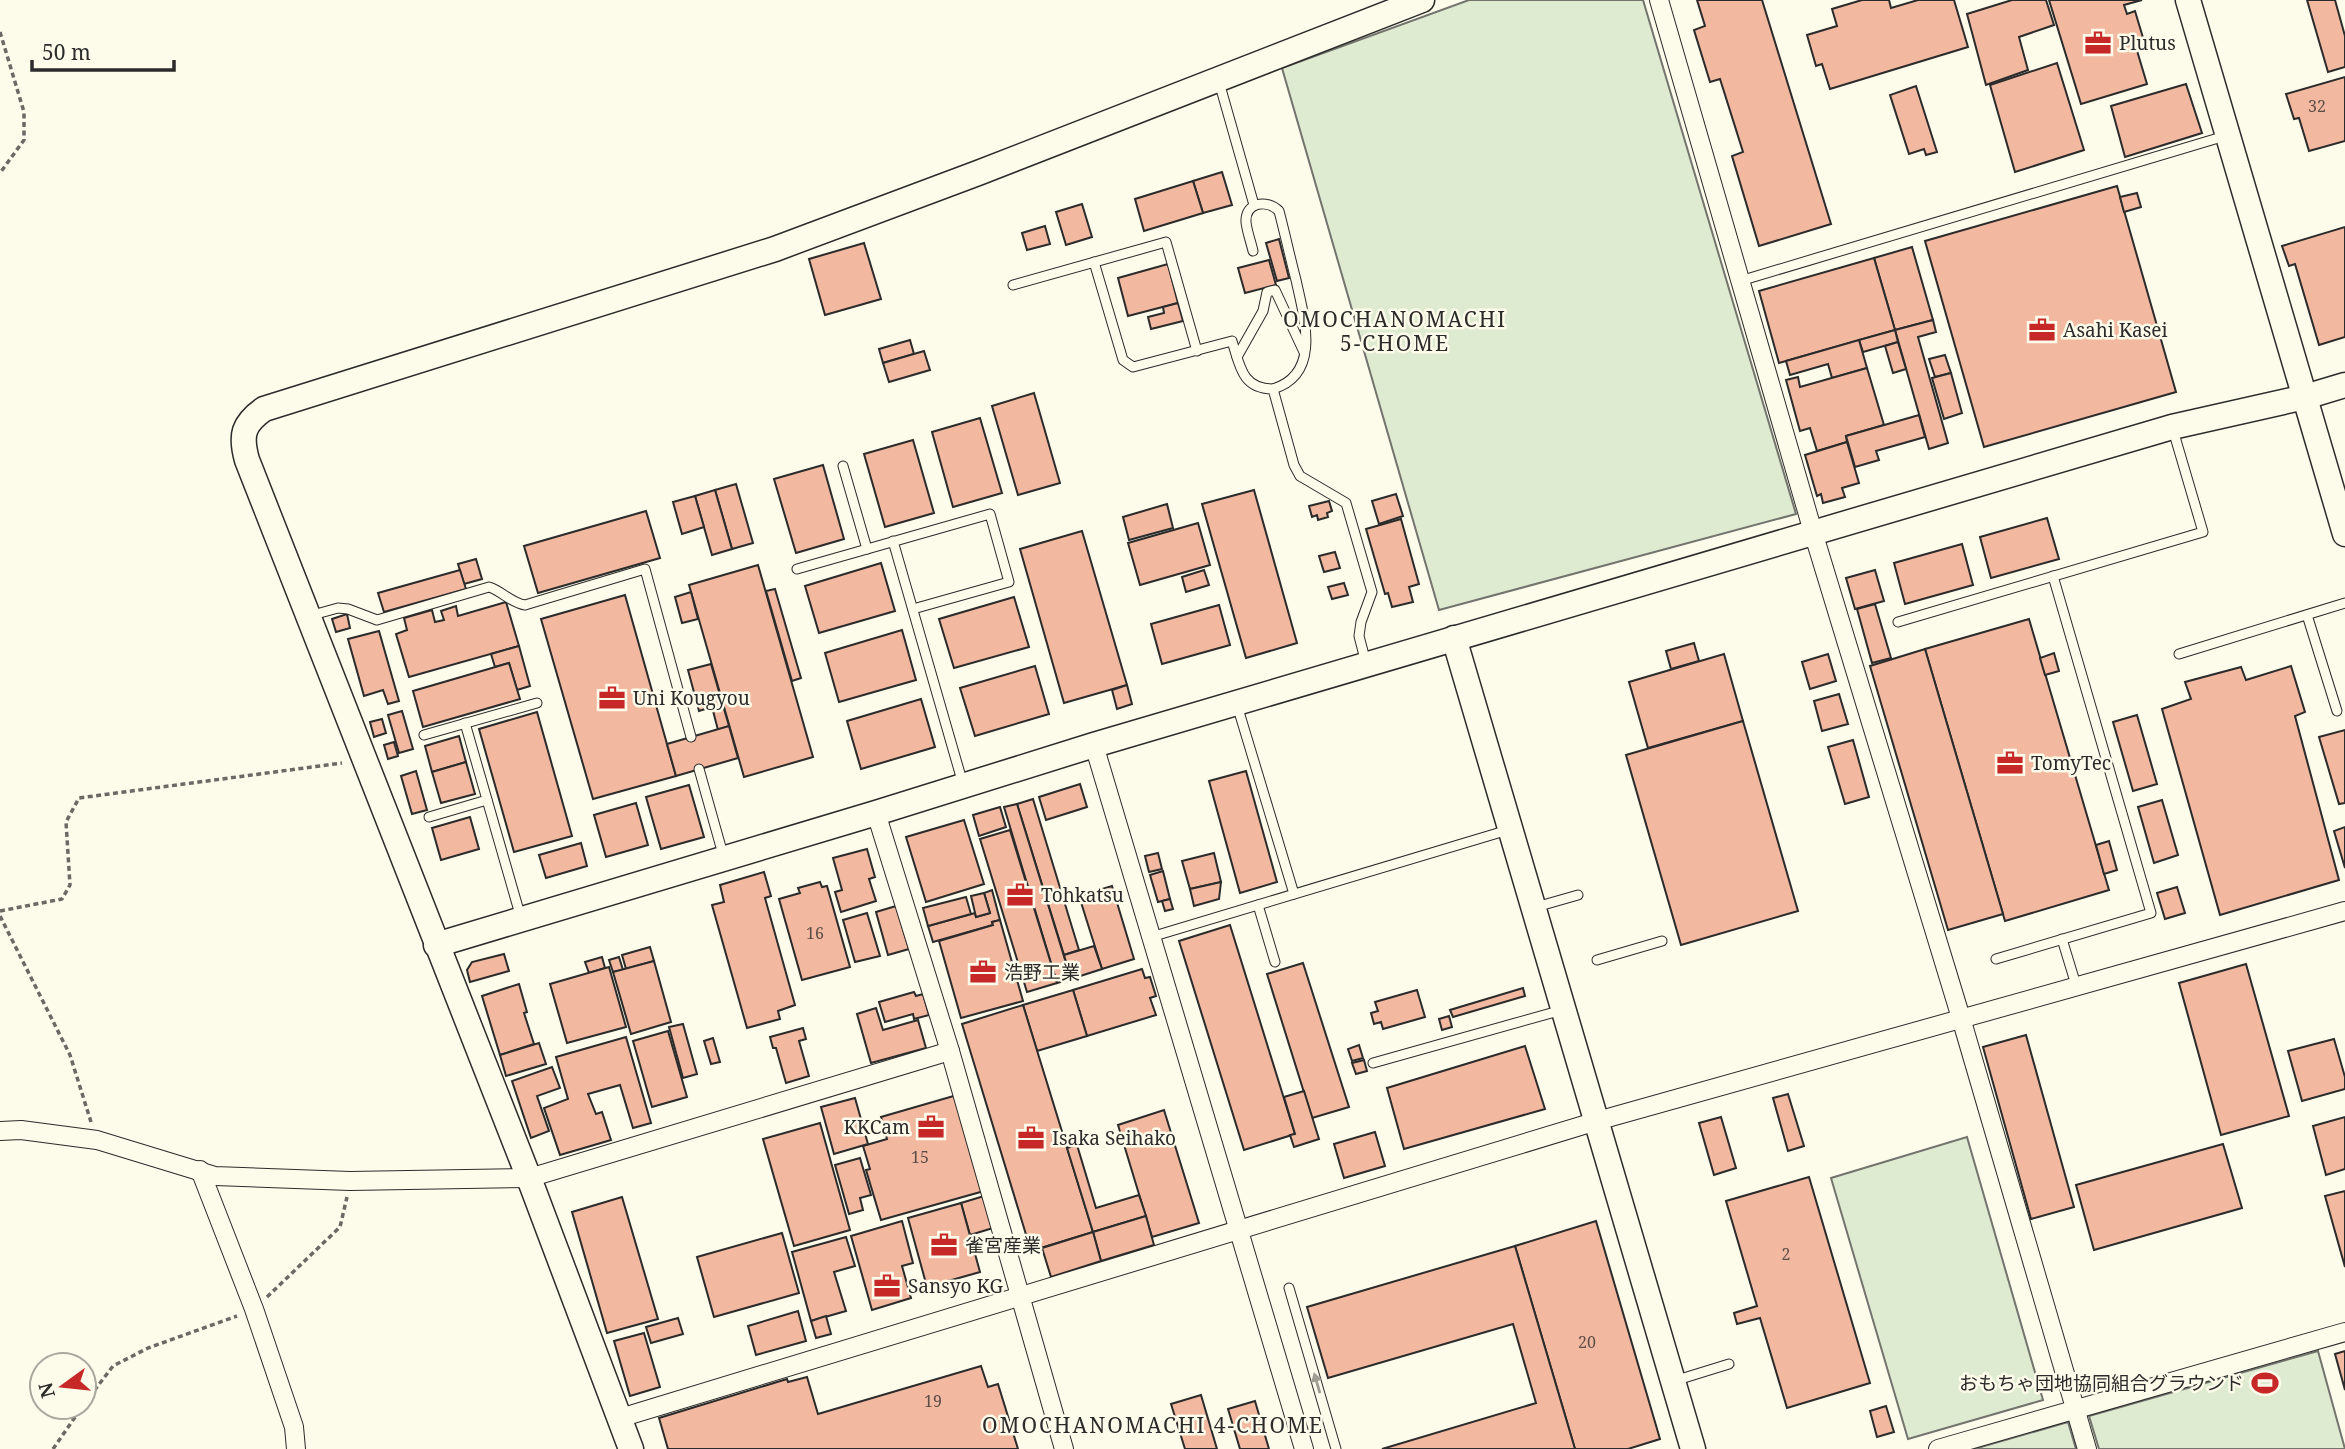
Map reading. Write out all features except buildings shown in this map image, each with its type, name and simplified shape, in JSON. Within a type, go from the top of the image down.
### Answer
[{"type":"street","points":[[631,1449],[529,1178],[363,760],[243,444],[251,418],[264,409],[775,249],[1422,0]]},
{"type":"street","points":[[1659,0],[1813,533],[1961,1018],[2087,1449]]},
{"type":"street","points":[[2188,0],[2345,534]]},
{"type":"street","points":[[436,945],[1094,745],[2172,427],[2305,397],[2345,385]]},
{"type":"street","points":[[1454,638],[1693,1449]]},
{"type":"street","points":[[1094,745],[1304,1449]]},
{"type":"street","points":[[876,813],[950,1051],[1064,1449]]},
{"type":"street","points":[[620,1418],[1597,1121],[2345,911]]},
{"type":"street","points":[[0,1131],[21,1130],[97,1140],[215,1176],[350,1181],[529,1178],[950,1051]]},
{"type":"street","points":[[200,1170],[254,1310],[294,1427],[296,1449]]},
{"type":"street","points":[[1938,1449],[2345,1332]]},
{"type":"lane","points":[[1218,79],[1254,205]]},
{"type":"lane","points":[[1740,281],[2227,135]]},
{"type":"lane","points":[[1094,262],[1123,360],[1128,366],[1133,367],[1233,341],[1242,373],[1251,384],[1262,389],[1273,389],[1283,386],[1299,372],[1305,354],[1307,330],[1279,211],[1274,206],[1262,203],[1254,205],[1248,213],[1246,221],[1253,251]]},
{"type":"lane","points":[[1013,285],[1166,242],[1197,351]]},
{"type":"lane","points":[[1237,357],[1263,311],[1267,292],[1275,290],[1305,354]]},
{"type":"lane","points":[[1273,389],[1294,466],[1300,476],[1346,503],[1371,592],[1359,636],[1367,664]]},
{"type":"lane","points":[[1898,622],[2203,532],[2172,427]]},
{"type":"lane","points":[[843,466],[867,549]]},
{"type":"lane","points":[[797,569],[990,514],[1009,582],[913,609]]},
{"type":"lane","points":[[894,541],[964,786]]},
{"type":"lane","points":[[308,617],[338,608],[377,620],[489,587],[500,590],[517,604],[525,605],[645,569],[691,737]]},
{"type":"lane","points":[[1996,959],[2151,913],[2053,576]]},
{"type":"lane","points":[[2179,654],[2345,603]]},
{"type":"lane","points":[[2307,615],[2337,711]]},
{"type":"lane","points":[[424,735],[537,702]]},
{"type":"lane","points":[[1236,703],[1294,894]]},
{"type":"lane","points":[[465,723],[521,919]]},
{"type":"lane","points":[[699,769],[724,859]]},
{"type":"lane","points":[[429,817],[487,800]]},
{"type":"lane","points":[[1152,937],[1511,829]]},
{"type":"lane","points":[[1534,908],[1578,895]]},
{"type":"lane","points":[[1258,905],[1275,962]]},
{"type":"lane","points":[[2062,939],[2076,985]]},
{"type":"lane","points":[[1597,960],[1662,941]]},
{"type":"lane","points":[[1373,1063],[1564,1010]]},
{"type":"lane","points":[[1289,1288],[1336,1449]]},
{"type":"lane","points":[[1674,1381],[1729,1364]]},
{"type":"path","points":[[0,32],[24,112],[24,140],[0,173]]},
{"type":"path","points":[[97,1140],[70,1055],[0,914],[62,898],[70,885],[66,822],[79,798],[363,760]]},
{"type":"path","points":[[98,1386],[113,1366],[148,1348],[254,1310],[340,1227],[350,1181]]},
{"type":"path","points":[[53,1449],[72,1421]]},
{"type":"green space","points":[[1469,0],[1643,0],[1796,514],[1439,610],[1282,68]]},
{"type":"green space","points":[[1967,1137],[2043,1400],[1908,1439],[1831,1178]]},
{"type":"green space","name":"おもちゃ団地協同組合グラウンド","points":[[2318,1351],[2345,1449],[2099,1449],[2089,1416]]},
{"type":"green space","points":[[2068,1422],[2076,1449],[1974,1449]]},
{"type":"place","name":"Plutus","points":[[2098,43]]},
{"type":"place","name":"Asahi Kasei","points":[[2042,330]]},
{"type":"place","name":"Uni Kougyou","points":[[612,698]]},
{"type":"place","name":"TomyTec","points":[[2010,763]]},
{"type":"place","name":"Tohkatsu","points":[[1020,895]]},
{"type":"place","name":"浩野工業","points":[[983,972]]},
{"type":"place","name":"KKCam","points":[[931,1127]]},
{"type":"place","name":"Isaka Seihako","points":[[1031,1138]]},
{"type":"place","name":"雀宮産業","points":[[944,1245]]},
{"type":"place","name":"Sansyo KG","points":[[887,1286]]},
{"type":"place","name":"おもちゃ団地協同組合グラウンド","points":[[2265,1383]]},
{"type":"district","name":"OMOCHANOMACHI 5-CHOME","points":[[1395,331]]},
{"type":"district","name":"OMOCHANOMACHI 4-CHOME","points":[[1153,1425]]}]
